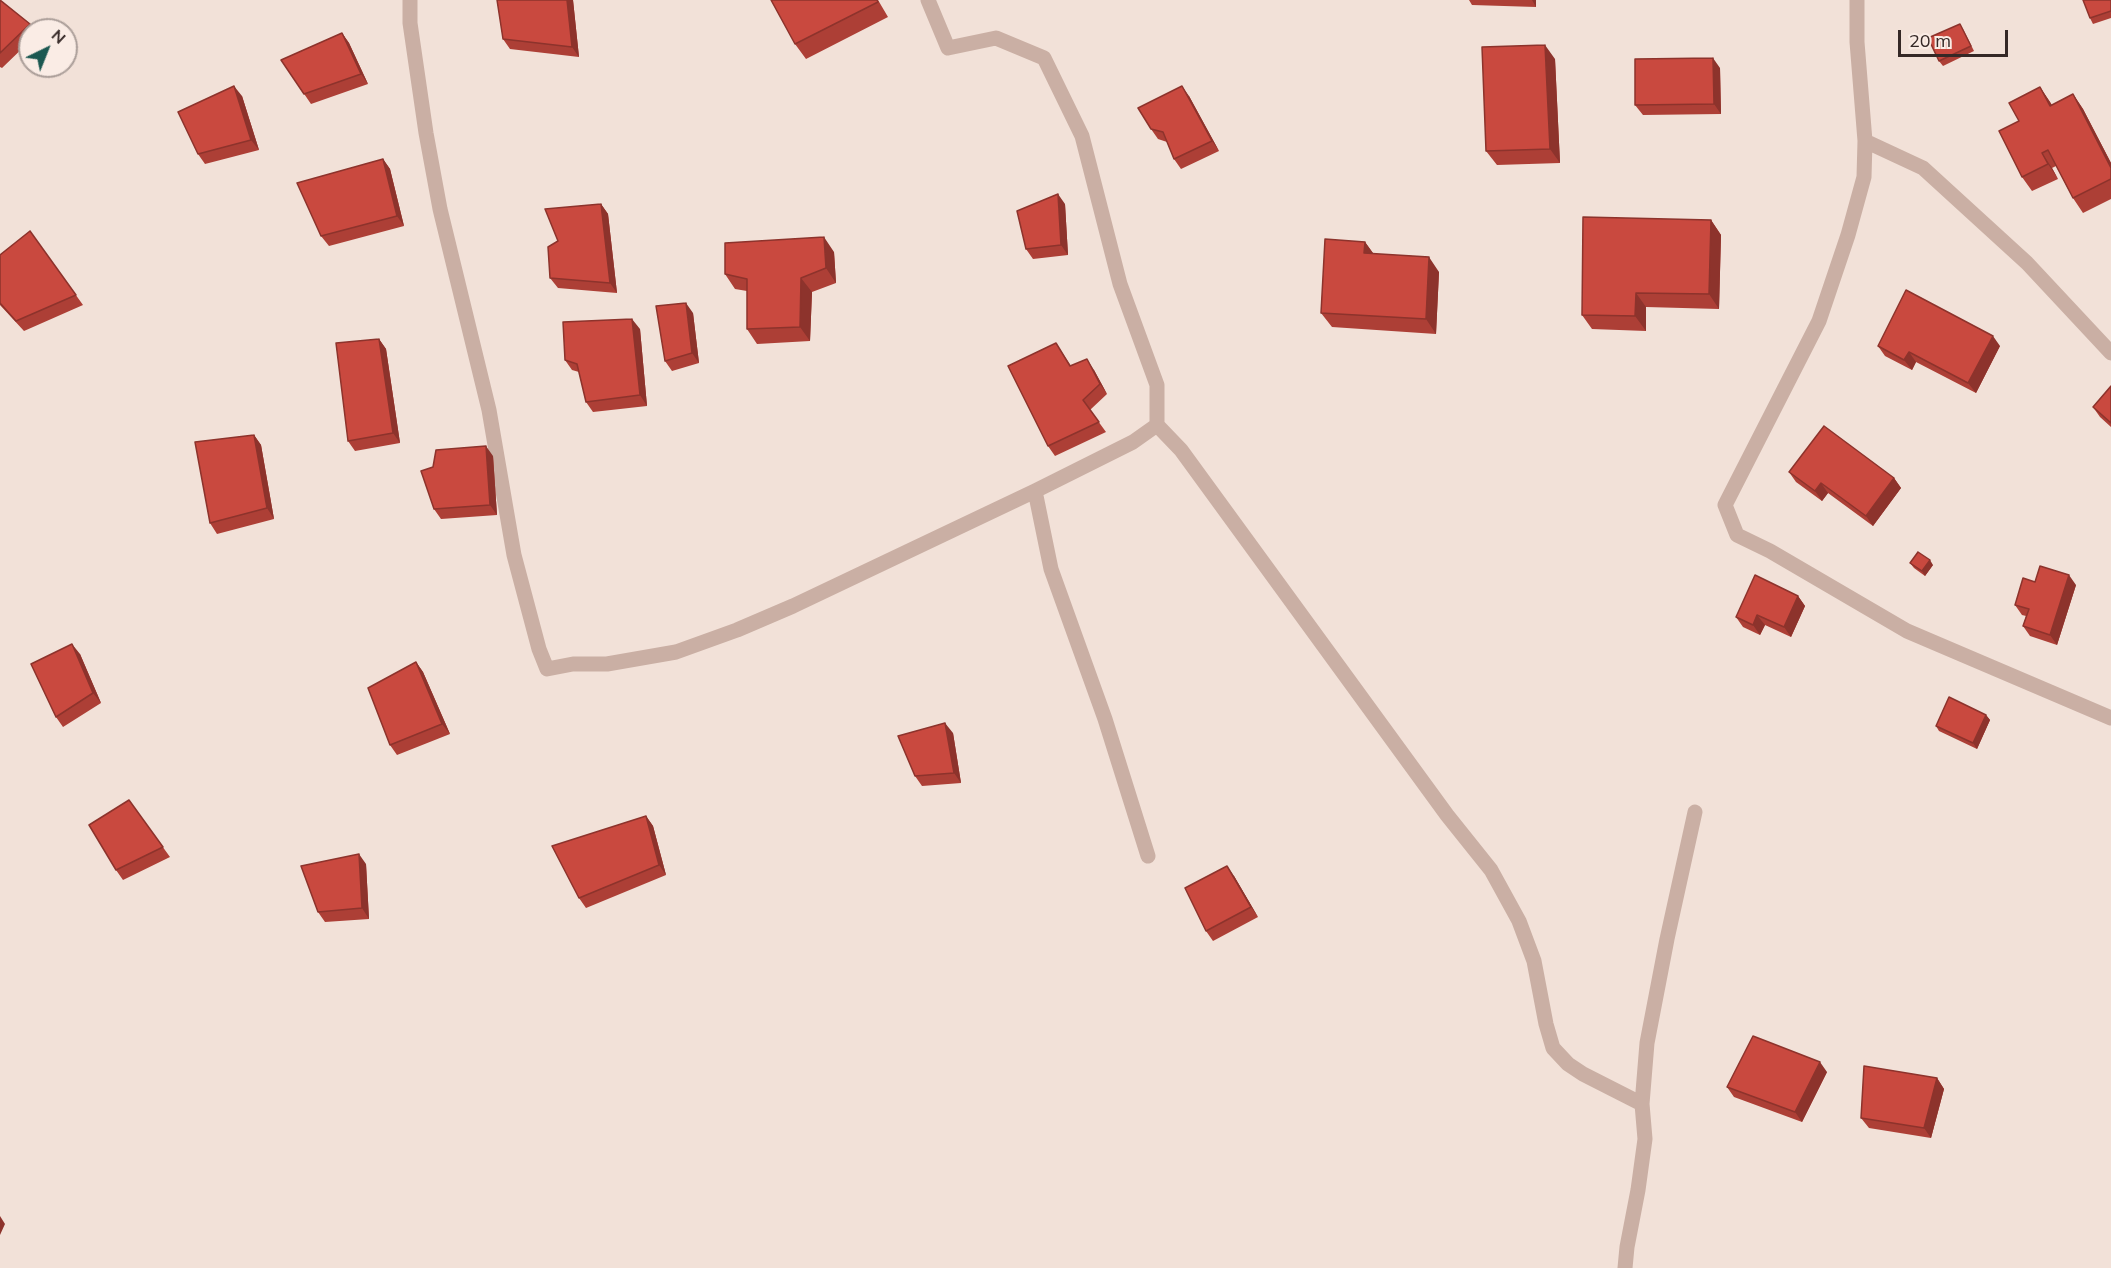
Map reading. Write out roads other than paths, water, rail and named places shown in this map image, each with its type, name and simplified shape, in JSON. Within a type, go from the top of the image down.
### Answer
[{"type":"street","points":[[410,0],[410,23],[424,122],[440,209],[489,410],[514,555],[546,669],[573,664],[607,664],[676,652],[706,641],[793,606],[1035,491],[1133,442],[1156,425]]},
{"type":"street","points":[[928,0],[948,48],[996,38],[1044,58],[1082,136],[1120,284],[1157,385],[1156,425],[1181,450],[1440,806],[1491,870],[1519,921],[1534,961],[1553,1048],[1568,1064],[1583,1074],[1642,1104]]},
{"type":"street","points":[[1857,0],[1857,42],[1865,141],[1864,177],[1848,235],[1819,321],[1725,505],[1737,535],[1770,551],[1907,632],[2111,718]]},
{"type":"street","points":[[1865,141],[1923,168],[2027,263],[2111,353]]},
{"type":"street","points":[[1035,491],[1051,569],[1106,719],[1148,856]]},
{"type":"street","points":[[1625,1268],[1645,1139],[1642,1104],[1647,1043],[1695,812]]}]
